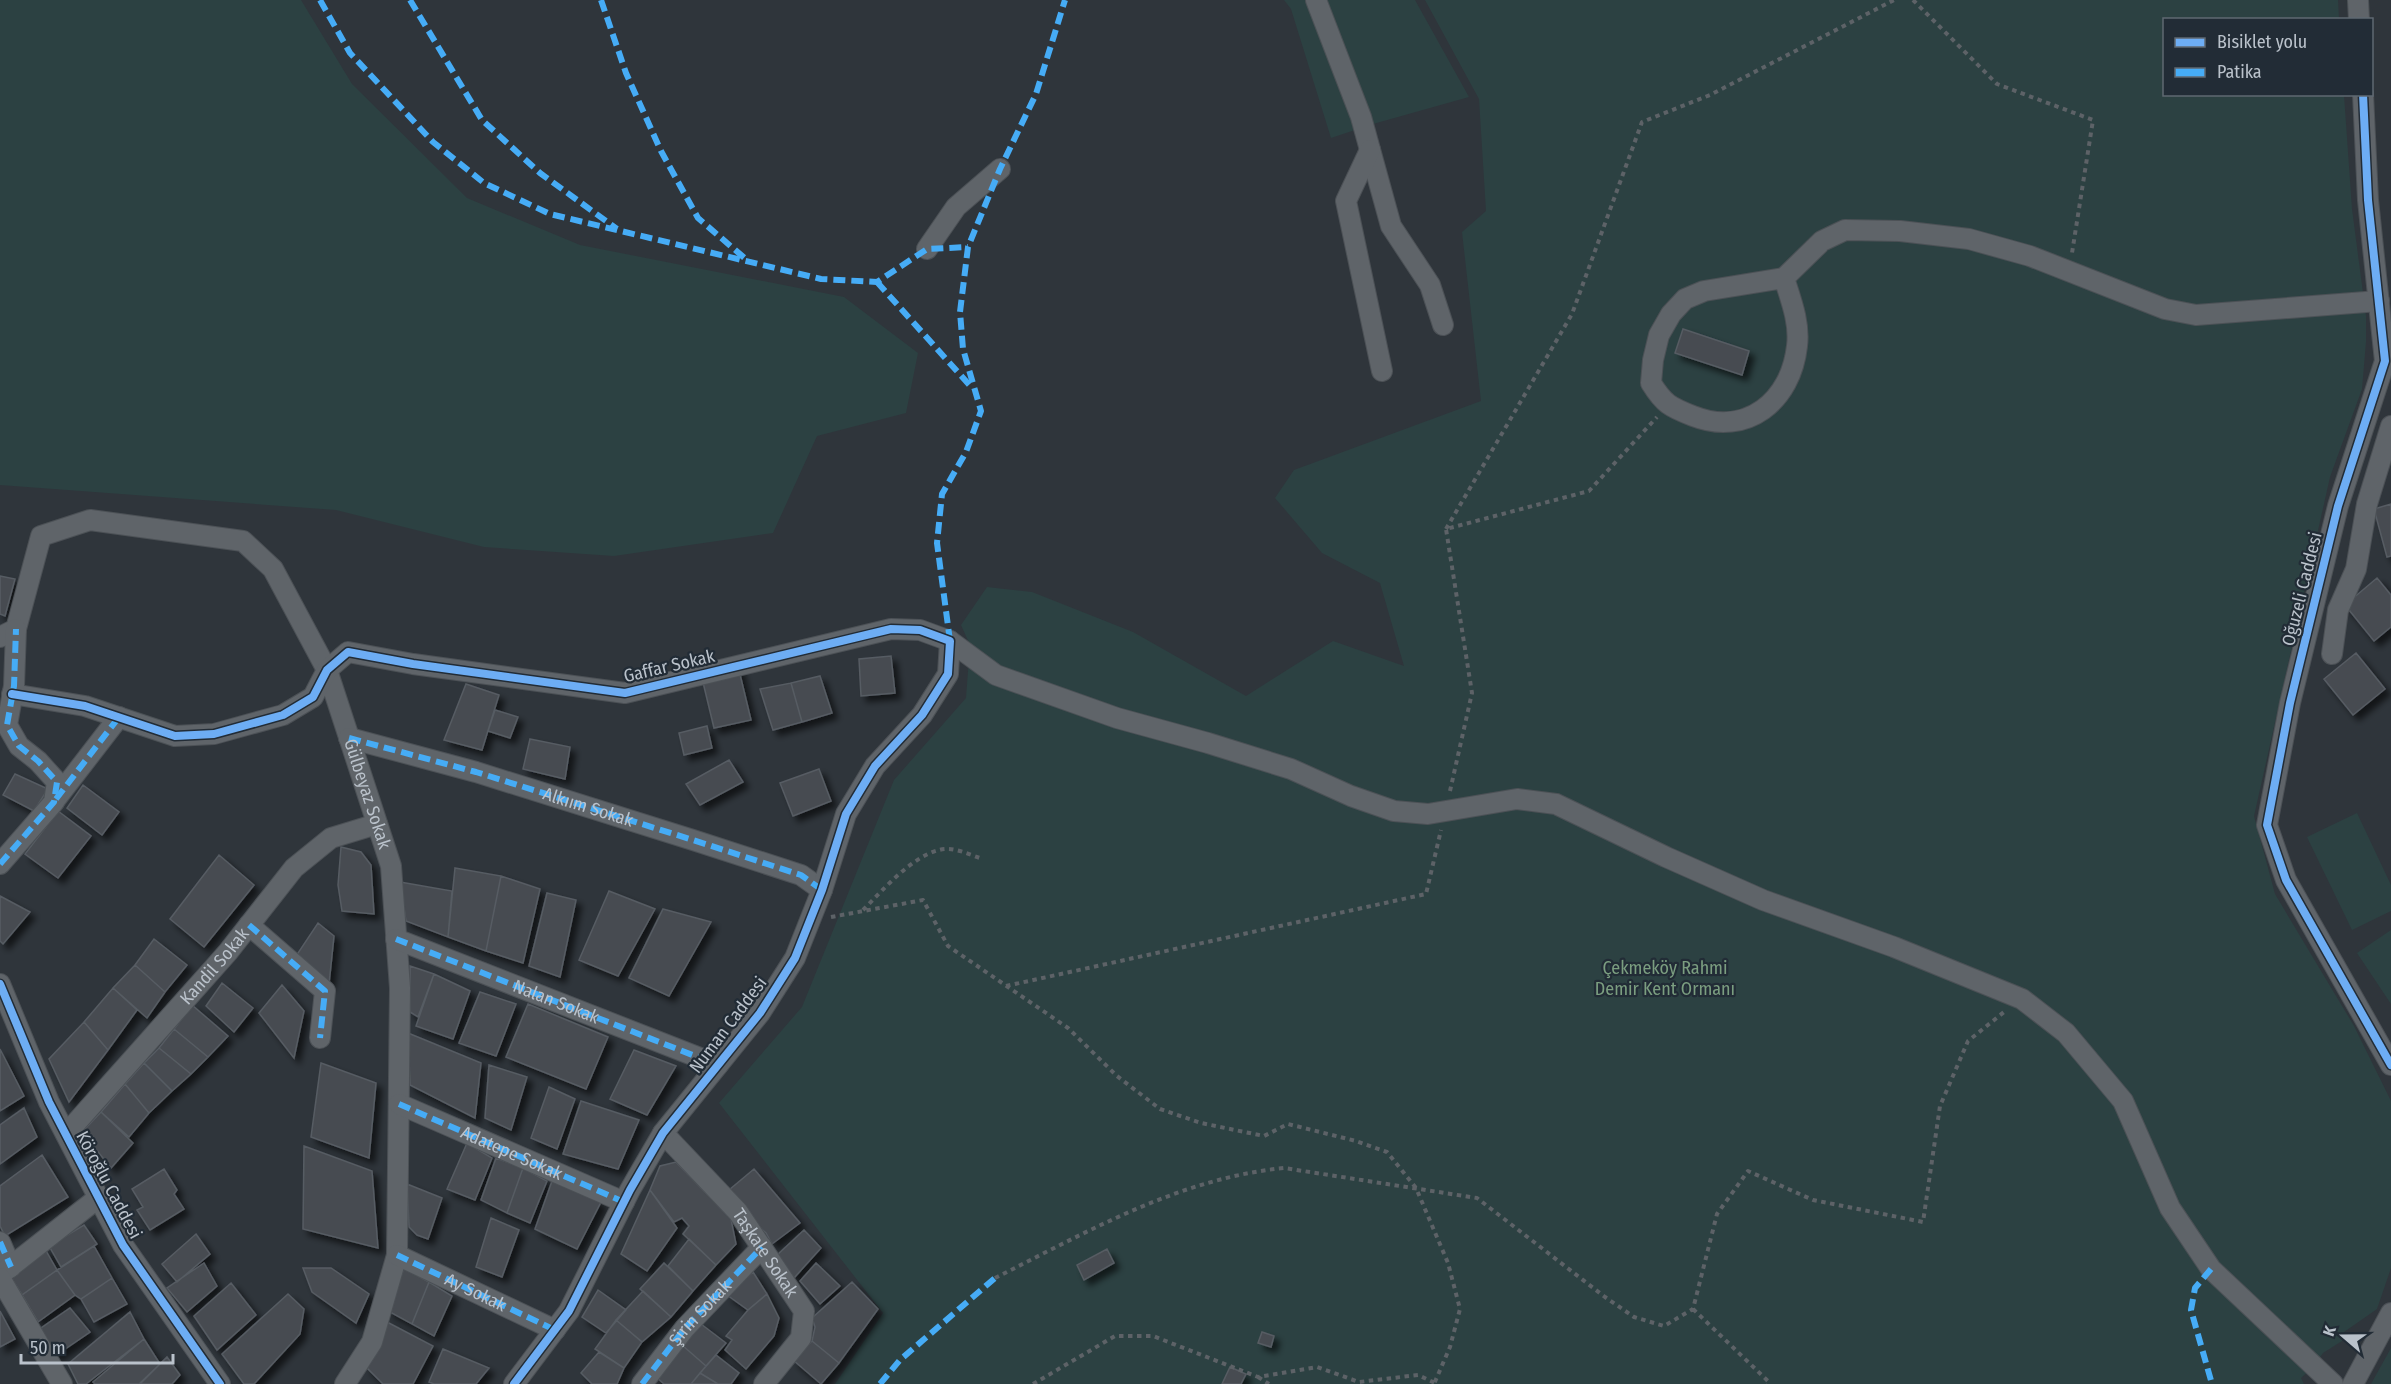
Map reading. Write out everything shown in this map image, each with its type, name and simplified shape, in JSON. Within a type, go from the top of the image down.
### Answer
[{"type":"street","points":[[1316,0],[1361,117],[1390,226],[1430,285],[1443,325]]},
{"type":"street","points":[[2358,0],[2359,18]]},
{"type":"street","name":"Oğuzeli Caddesi","points":[[2363,96],[2368,200],[2385,361],[2338,506],[2290,703],[2267,825],[2286,880],[2391,1065]]},
{"type":"street","points":[[1370,150],[1347,201],[1382,371]]},
{"type":"street","points":[[927,249],[956,207],[1000,169]]},
{"type":"street","points":[[1784,278],[1797,328],[1797,346],[1792,369],[1782,390],[1772,403],[1758,414],[1726,423],[1708,422],[1667,405],[1651,382],[1653,360],[1659,335],[1671,314],[1685,299],[1704,291],[1784,278],[1822,241],[1845,230],[1900,231],[1968,239],[2030,256],[2165,309],[2196,315],[2379,300]]},
{"type":"street","points":[[2332,654],[2338,610],[2356,569],[2367,504],[2391,426]]},
{"type":"street","name":"Gülbeyaz Sokak","points":[[8,633],[41,537],[90,520],[243,541],[273,569],[327,669],[390,866],[400,988],[397,1255],[372,1342],[345,1384]]},
{"type":"street","name":"Gaffar Sokak","points":[[327,669],[348,652],[413,664],[625,693],[891,629],[920,630],[950,641],[996,675],[1117,718],[1208,743],[1291,770],[1351,796],[1394,811],[1428,814],[1517,799],[1556,804],[1666,857],[1763,900],[1894,947],[2022,999],[2066,1033],[2123,1101],[2170,1208],[2211,1269],[2332,1384]]},
{"type":"street","points":[[8,633],[12,694],[7,725],[19,746],[38,761],[57,782],[54,802]]},
{"type":"street","name":"Numan Caddesi","points":[[514,1384],[569,1311],[624,1202],[663,1133],[766,1004],[795,958],[822,890],[846,814],[875,766],[922,715],[948,675],[950,641]]},
{"type":"street","points":[[12,694],[85,706],[175,736],[214,734],[283,715],[313,697],[327,669]]},
{"type":"street","points":[[0,864],[54,802],[119,717]]},
{"type":"street","name":"Alkıım Sokak","points":[[349,738],[476,772],[693,840],[801,875],[822,890]]},
{"type":"street","name":"Kandil Sokak","points":[[66,1134],[228,952],[294,868],[331,838],[377,825]]},
{"type":"street","points":[[249,925],[325,991],[320,1038]]},
{"type":"street","name":"Nalan Sokak","points":[[396,939],[718,1065]]},
{"type":"street","name":"Köroğlu Caddesi","points":[[0,984],[49,1102],[123,1245],[220,1384]]},
{"type":"street","name":"Adatepe Sokak","points":[[399,1104],[624,1202]]},
{"type":"street","name":"Taşkale Sokak","points":[[663,1133],[738,1212],[804,1311],[801,1338],[764,1384]]},
{"type":"street","points":[[4,1273],[98,1198]]},
{"type":"street","points":[[0,1242],[4,1273],[62,1384]]},
{"type":"street","name":"Şirin Sokak","points":[[642,1384],[685,1328],[762,1247]]},
{"type":"street","name":"Ay Sokak","points":[[397,1255],[555,1330]]},
{"type":"street","points":[[2353,1384],[2391,1313]]},
{"type":"path","points":[[1006,986],[1426,894],[1472,693],[1446,529],[1572,314],[1642,122],[1710,95],[1894,0]]},
{"type":"path","points":[[1913,0],[1997,84],[2092,120],[2069,272]]},
{"type":"path","points":[[1446,529],[1589,492],[1667,405]]},
{"type":"path","points":[[861,911],[897,876],[940,849],[950,849],[980,858]]},
{"type":"path","points":[[810,921],[923,900],[948,946],[1068,1028],[1117,1076],[1160,1108],[1201,1124],[1264,1136],[1287,1125],[1356,1141],[1388,1152],[1416,1188],[1448,1263],[1460,1309],[1450,1347],[1434,1383],[1418,1375],[1359,1382],[1317,1367],[1258,1377]]},
{"type":"path","points":[[995,1278],[1122,1215],[1205,1182],[1253,1171],[1284,1168],[1477,1198],[1634,1317],[1664,1326],[1693,1309],[1717,1214],[1748,1171],[1813,1200],[1923,1222],[1940,1106],[1968,1041],[2022,999]]},
{"type":"path","points":[[1693,1309],[1769,1382],[1767,1384]]},
{"type":"path","points":[[1033,1384],[1115,1336],[1153,1336],[1258,1377],[1269,1384]]},
{"type":"green space","points":[[0,0],[301,0],[352,84],[467,198],[580,245],[844,297],[918,353],[906,413],[817,436],[773,533],[614,556],[484,547],[336,510],[0,485]]},
{"type":"green space","points":[[1284,0],[1308,0],[1355,130],[1331,138],[1291,9]]},
{"type":"green space","points":[[1323,0],[1415,0],[1469,97],[1373,124]]},
{"type":"green space","name":"Çekmeköy Rahmi Demir Kent Ormanı","points":[[1425,0],[2338,0],[2339,18],[2163,18],[2163,96],[2344,96],[2352,209],[2366,316],[2362,389],[2330,477],[2254,816],[2275,894],[2354,1026],[2391,1101],[2391,1268],[2377,1309],[2344,1332],[2342,1341],[2323,1353],[2301,1378],[2304,1384],[835,1384],[883,1313],[719,1103],[802,1007],[894,780],[966,698],[970,645],[961,625],[987,587],[1032,592],[1133,632],[1246,696],[1333,641],[1404,666],[1380,583],[1322,553],[1275,498],[1294,470],[1481,401],[1462,232],[1486,211],[1479,99]]},
{"type":"green space","points":[[2357,813],[2391,885],[2391,911],[2352,930],[2307,837]]},
{"type":"green space","points":[[2391,930],[2391,1004],[2357,953]]},
{"type":"green space","points":[[2391,1348],[2391,1384],[2371,1384]]},
{"type":"building","points":[[1683,329],[1749,351],[1742,375],[1675,353]]},
{"type":"building","points":[[2391,504],[2391,556],[2387,557],[2374,509]]},
{"type":"building","points":[[0,576],[15,579],[5,616],[0,614]]},
{"type":"building","points":[[2377,578],[2391,595],[2391,627],[2374,641],[2345,605]]},
{"type":"building","points":[[2356,653],[2385,689],[2353,715],[2324,679]]},
{"type":"building","points":[[891,656],[895,693],[861,696],[859,659]]},
{"type":"building","points":[[738,666],[751,720],[714,728],[701,674]]},
{"type":"building","points":[[820,676],[832,713],[802,722],[791,683]]},
{"type":"building","points":[[791,683],[802,722],[773,730],[760,689]]},
{"type":"building","points":[[466,684],[499,695],[482,750],[444,740]]},
{"type":"building","points":[[495,710],[518,717],[510,738],[488,731]]},
{"type":"building","points":[[707,726],[712,748],[684,755],[679,733]]},
{"type":"building","points":[[530,739],[570,747],[565,779],[523,769]]},
{"type":"building","points":[[729,760],[743,782],[700,805],[686,784]]},
{"type":"building","points":[[819,769],[831,801],[793,816],[780,783]]},
{"type":"building","points":[[15,774],[48,789],[34,811],[3,795]]},
{"type":"building","points":[[83,785],[119,812],[102,835],[67,808]]},
{"type":"building","points":[[58,811],[91,836],[58,878],[25,854]]},
{"type":"building","points":[[341,847],[361,852],[371,865],[374,914],[342,911],[338,885]]},
{"type":"building","points":[[219,855],[254,885],[204,947],[170,919]]},
{"type":"building","points":[[455,868],[501,876],[486,951],[448,937]]},
{"type":"building","points":[[501,876],[540,889],[523,963],[486,951]]},
{"type":"building","points":[[400,882],[452,891],[448,937],[406,921]]},
{"type":"building","points":[[609,891],[655,909],[618,976],[579,960]]},
{"type":"building","points":[[547,893],[576,900],[560,977],[529,966]]},
{"type":"building","points":[[0,896],[30,912],[3,944],[0,941]]},
{"type":"building","points":[[663,909],[711,922],[669,996],[629,978]]},
{"type":"building","points":[[318,923],[334,936],[329,984],[296,956]]},
{"type":"building","points":[[154,939],[187,965],[165,992],[135,965]]},
{"type":"building","points":[[135,965],[165,992],[147,1018],[113,988]]},
{"type":"building","points":[[410,966],[434,974],[418,1017],[410,1012]]},
{"type":"building","points":[[434,974],[470,991],[453,1039],[416,1026]]},
{"type":"building","points":[[222,983],[253,1008],[234,1032],[206,1006]]},
{"type":"building","points":[[282,985],[304,1011],[294,1058],[259,1013]]},
{"type":"building","points":[[113,988],[137,1010],[108,1050],[84,1022]]},
{"type":"building","points":[[480,992],[516,1004],[496,1056],[459,1043]]},
{"type":"building","points":[[528,1004],[608,1037],[586,1089],[506,1057]]},
{"type":"building","points":[[192,1005],[228,1036],[208,1057],[174,1029]]},
{"type":"building","points":[[84,1022],[108,1050],[69,1102],[49,1059]]},
{"type":"building","points":[[174,1029],[208,1057],[191,1074],[159,1048]]},
{"type":"building","points":[[408,1033],[481,1063],[475,1118],[410,1085]]},
{"type":"building","points":[[159,1048],[191,1074],[172,1091],[144,1063]]},
{"type":"building","points":[[0,1049],[24,1096],[0,1111]]},
{"type":"building","points":[[634,1050],[676,1066],[647,1115],[610,1099]]},
{"type":"building","points":[[144,1063],[172,1091],[149,1113],[125,1084]]},
{"type":"building","points":[[321,1063],[376,1083],[369,1158],[311,1137]]},
{"type":"building","points":[[489,1065],[527,1077],[511,1130],[485,1118]]},
{"type":"building","points":[[125,1084],[149,1113],[129,1137],[101,1112]]},
{"type":"building","points":[[549,1087],[575,1099],[557,1149],[531,1138]]},
{"type":"building","points":[[581,1101],[639,1120],[618,1169],[563,1154]]},
{"type":"building","points":[[24,1108],[37,1137],[0,1164],[0,1125]]},
{"type":"building","points":[[101,1112],[133,1143],[111,1168],[82,1132]]},
{"type":"building","points":[[467,1143],[492,1158],[475,1200],[447,1189]]},
{"type":"building","points":[[304,1146],[372,1171],[378,1248],[303,1229]]},
{"type":"building","points":[[42,1155],[68,1197],[5,1236],[0,1226],[0,1186]]},
{"type":"building","points":[[496,1158],[523,1168],[507,1213],[481,1200]]},
{"type":"building","points":[[676,1162],[731,1219],[736,1244],[716,1265],[683,1234],[689,1226],[682,1218],[674,1222],[650,1190],[660,1166]]},
{"type":"building","points":[[523,1168],[547,1181],[530,1223],[507,1213]]},
{"type":"building","points":[[164,1169],[177,1190],[174,1194],[184,1209],[150,1230],[137,1210],[143,1207],[132,1189]]},
{"type":"building","points":[[754,1169],[800,1223],[772,1244],[766,1233],[723,1195]]},
{"type":"building","points":[[552,1181],[601,1202],[577,1249],[535,1229]]},
{"type":"building","points":[[407,1184],[442,1198],[428,1239],[417,1235],[409,1227]]},
{"type":"building","points":[[650,1190],[677,1228],[647,1271],[621,1254]]},
{"type":"building","points":[[491,1218],[519,1230],[502,1277],[476,1267]]},
{"type":"building","points":[[84,1225],[97,1244],[61,1267],[49,1246]]},
{"type":"building","points":[[804,1230],[821,1248],[794,1278],[776,1256]]},
{"type":"building","points":[[196,1234],[210,1254],[177,1282],[162,1264]]},
{"type":"building","points":[[689,1239],[716,1265],[693,1291],[668,1266]]},
{"type":"building","points":[[94,1246],[112,1278],[81,1299],[75,1295],[57,1270]]},
{"type":"building","points":[[45,1249],[57,1270],[22,1295],[10,1276]]},
{"type":"building","points":[[1107,1249],[1114,1263],[1084,1280],[1077,1265]]},
{"type":"building","points":[[204,1263],[217,1286],[187,1312],[167,1288]]},
{"type":"building","points":[[664,1263],[693,1291],[671,1317],[640,1289]]},
{"type":"building","points":[[816,1263],[840,1286],[820,1304],[800,1281]]},
{"type":"building","points":[[303,1268],[331,1268],[369,1294],[356,1323],[312,1292]]},
{"type":"building","points":[[404,1268],[429,1282],[412,1324],[388,1311]]},
{"type":"building","points":[[57,1270],[75,1295],[38,1322],[22,1295]]},
{"type":"building","points":[[753,1272],[767,1294],[748,1310],[727,1295]]},
{"type":"building","points":[[112,1278],[127,1304],[94,1322],[81,1299]]},
{"type":"building","points":[[429,1282],[452,1296],[434,1336],[412,1324]]},
{"type":"building","points":[[852,1282],[878,1309],[839,1363],[812,1341],[815,1327],[812,1318]]},
{"type":"building","points":[[231,1283],[256,1315],[217,1350],[194,1316]]},
{"type":"building","points":[[598,1290],[626,1310],[606,1333],[582,1317]]},
{"type":"building","points":[[643,1291],[671,1317],[642,1342],[616,1320]]},
{"type":"building","points":[[288,1294],[304,1309],[300,1334],[254,1384],[244,1384],[222,1354]]},
{"type":"building","points":[[767,1294],[779,1318],[774,1336],[746,1369],[725,1350],[732,1340],[726,1336],[748,1310]]},
{"type":"building","points":[[70,1308],[90,1332],[55,1356],[41,1328]]},
{"type":"building","points":[[0,1311],[15,1339],[0,1347]]},
{"type":"building","points":[[130,1312],[144,1339],[86,1384],[78,1384],[68,1364]]},
{"type":"building","points":[[616,1320],[642,1342],[624,1368],[595,1349]]},
{"type":"building","points":[[387,1322],[433,1346],[413,1384],[383,1384],[366,1367]]},
{"type":"building","points":[[701,1324],[726,1343],[706,1366],[682,1345]]},
{"type":"building","points":[[1262,1332],[1274,1336],[1271,1347],[1258,1343]]},
{"type":"building","points":[[144,1339],[160,1364],[139,1384],[95,1384],[93,1382]]},
{"type":"building","points":[[812,1341],[839,1363],[821,1384],[793,1360]]},
{"type":"building","points":[[682,1345],[706,1366],[691,1384],[664,1384],[654,1375]]},
{"type":"building","points":[[443,1349],[489,1368],[476,1384],[429,1382]]},
{"type":"building","points":[[599,1352],[624,1368],[617,1384],[592,1384],[581,1373]]},
{"type":"building","points":[[716,1355],[739,1373],[731,1384],[718,1384],[700,1373]]},
{"type":"building","points":[[167,1357],[180,1375],[172,1384],[140,1384]]},
{"type":"building","points":[[1230,1367],[1246,1374],[1241,1384],[1222,1384]]},
{"type":"building","points":[[700,1373],[718,1384],[691,1384]]},
{"type":"marked path","points":[[320,0],[350,53],[433,142],[484,183],[550,214],[821,279],[877,282],[927,249],[968,247]]},
{"type":"marked path","points":[[410,0],[482,120],[540,173],[617,229]]},
{"type":"marked path","points":[[601,0],[626,73],[661,151],[698,218],[748,261]]},
{"type":"marked path","points":[[950,641],[937,543],[942,494],[966,452],[981,411],[963,349],[960,312],[968,247],[1000,169],[1036,94],[1065,0]]},
{"type":"marked path","points":[[877,282],[973,389]]},
{"type":"marked path","points":[[0,864],[54,802],[57,782],[38,761],[19,746],[7,725],[14,686],[16,629]]},
{"type":"marked path","points":[[56,799],[119,717]]},
{"type":"marked path","points":[[349,738],[476,772],[693,840],[801,875],[822,890]]},
{"type":"marked path","points":[[249,925],[325,991],[320,1038]]},
{"type":"marked path","points":[[396,939],[718,1065]]},
{"type":"marked path","points":[[399,1104],[624,1202]]},
{"type":"marked path","points":[[0,1242],[11,1267]]},
{"type":"marked path","points":[[642,1384],[685,1328],[762,1247]]},
{"type":"marked path","points":[[397,1255],[555,1330]]},
{"type":"marked path","points":[[2211,1269],[2195,1288],[2191,1310],[2212,1384]]},
{"type":"marked path","points":[[880,1384],[900,1360],[995,1278]]},
{"type":"cycle path","points":[[2363,96],[2368,200],[2385,361],[2338,506],[2290,703],[2267,825],[2286,880],[2391,1065]]},
{"type":"cycle path","points":[[12,694],[85,706],[175,736],[214,734],[283,715],[313,697],[327,670],[348,652],[413,664],[625,693],[891,629],[920,630],[950,641],[948,674],[922,715],[875,766],[846,814],[822,890],[795,958],[760,1013],[663,1133],[630,1190],[569,1311],[514,1384]]},
{"type":"cycle path","points":[[0,984],[49,1102],[123,1245],[220,1384]]}]
